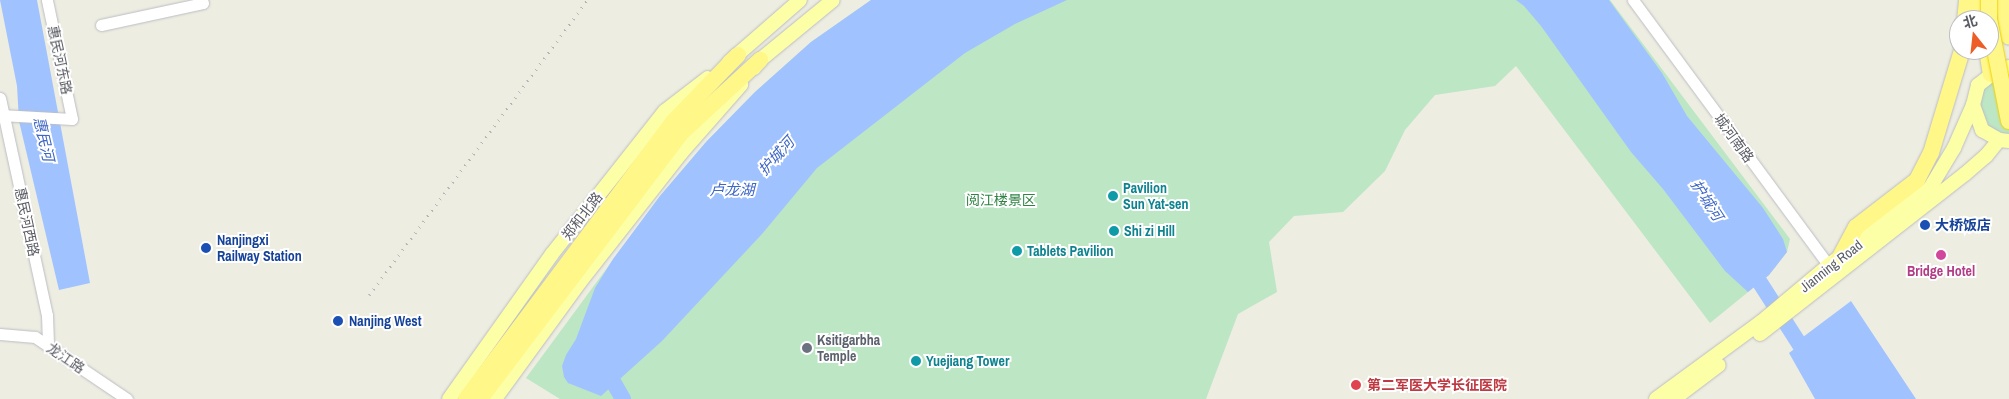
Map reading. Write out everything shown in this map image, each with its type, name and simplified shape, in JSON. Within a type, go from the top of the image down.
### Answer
[{"type":"highway","points":[[1990,0],[2009,80]]},
{"type":"highway","points":[[1990,0],[1989,19],[2009,121]]},
{"type":"highway","points":[[2003,0],[2009,37]]},
{"type":"highway","name":"郑和北路","points":[[466,399],[674,121],[738,55]]},
{"type":"highway","points":[[480,399],[684,131],[760,60]]},
{"type":"highway","points":[[1832,268],[1856,227],[1917,180],[1931,153],[1959,60]]},
{"type":"highway","points":[[1989,60],[1991,74]]},
{"type":"main road","name":"郑和北路","points":[[449,399],[552,254],[665,111],[738,55],[800,0]]},
{"type":"main road","points":[[495,399],[580,282],[681,153],[728,101],[760,60],[833,0]]},
{"type":"main road","points":[[1991,74],[1996,70],[2009,68]]},
{"type":"main road","name":"Jianning Road","points":[[1674,399],[1930,188],[1954,148],[1973,106],[1978,85],[1991,74]]},
{"type":"main road","points":[[1973,106],[1982,130],[2004,141]]},
{"type":"main road","name":"Jianning Road","points":[[1832,268],[1901,223],[1965,174],[2004,141]]},
{"type":"main road","name":"Jianning Road","points":[[1656,399],[1762,327]]},
{"type":"street","name":"惠民河东路","points":[[4,116],[69,119],[47,0]]},
{"type":"street","points":[[101,25],[203,3],[202,0]]},
{"type":"street","name":"城河南路","points":[[1633,0],[1832,268]]},
{"type":"street","name":"惠民河西路","points":[[0,98],[47,315],[48,346]]},
{"type":"street","name":"龙江路","points":[[0,334],[36,337],[127,399]]},
{"type":"green space","name":"阅江楼景区","points":[[871,0],[1610,0],[1790,239],[1787,252],[1769,275],[1710,323],[1516,66],[1495,86],[1435,95],[1405,130],[1385,171],[1343,212],[1294,216],[1269,242],[1277,292],[1238,314],[1206,399],[560,399],[526,378],[660,196],[706,142],[755,92],[811,42]]},
{"type":"green space","points":[[2009,74],[2009,135],[1990,128],[1984,120],[1979,102],[1981,91],[1989,82]]},
{"type":"water","name":"惠民河","points":[[0,0],[37,0],[90,283],[59,290],[19,121],[17,86]]},
{"type":"water","name":"卢龙湖","points":[[871,0],[1067,0],[1015,24],[965,53],[817,168],[762,234],[662,341],[601,396],[568,383],[564,377],[562,366],[566,355],[576,339],[595,288],[613,259],[660,196],[706,142],[755,92],[811,42]]},
{"type":"water","points":[[1516,0],[1609,0],[1662,73],[1687,116],[1763,208],[1783,239],[1787,252],[1769,275],[1748,292],[1725,271],[1663,189],[1631,152],[1541,26],[1524,6]]},
{"type":"water","points":[[1851,301],[1916,399],[1815,399],[1789,353],[1797,347],[1795,343]]},
{"type":"waterway","name":"护城河","points":[[1748,264],[1809,359]]},
{"type":"waterway","name":"护城河","points":[[604,366],[623,399]]},
{"type":"railway","points":[[369,295],[587,0]]},
{"type":"place","name":"Pavilion Sun Yat-sen","points":[[1113,196]]},
{"type":"place","name":"大桥饭店","points":[[1925,225]]},
{"type":"place","name":"Shi zi Hill","points":[[1114,231]]},
{"type":"place","name":"Nanjingxi Railway Station","points":[[206,248]]},
{"type":"place","name":"Tablets Pavilion","points":[[1017,251]]},
{"type":"place","name":"Bridge Hotel","points":[[1941,255]]},
{"type":"place","name":"Nanjing West","points":[[338,321]]},
{"type":"place","name":"Ksitigarbha Temple","points":[[807,348]]},
{"type":"place","name":"Yuejiang Tower","points":[[916,361]]},
{"type":"place","name":"第二军医大学长征医院","points":[[1356,385]]}]
